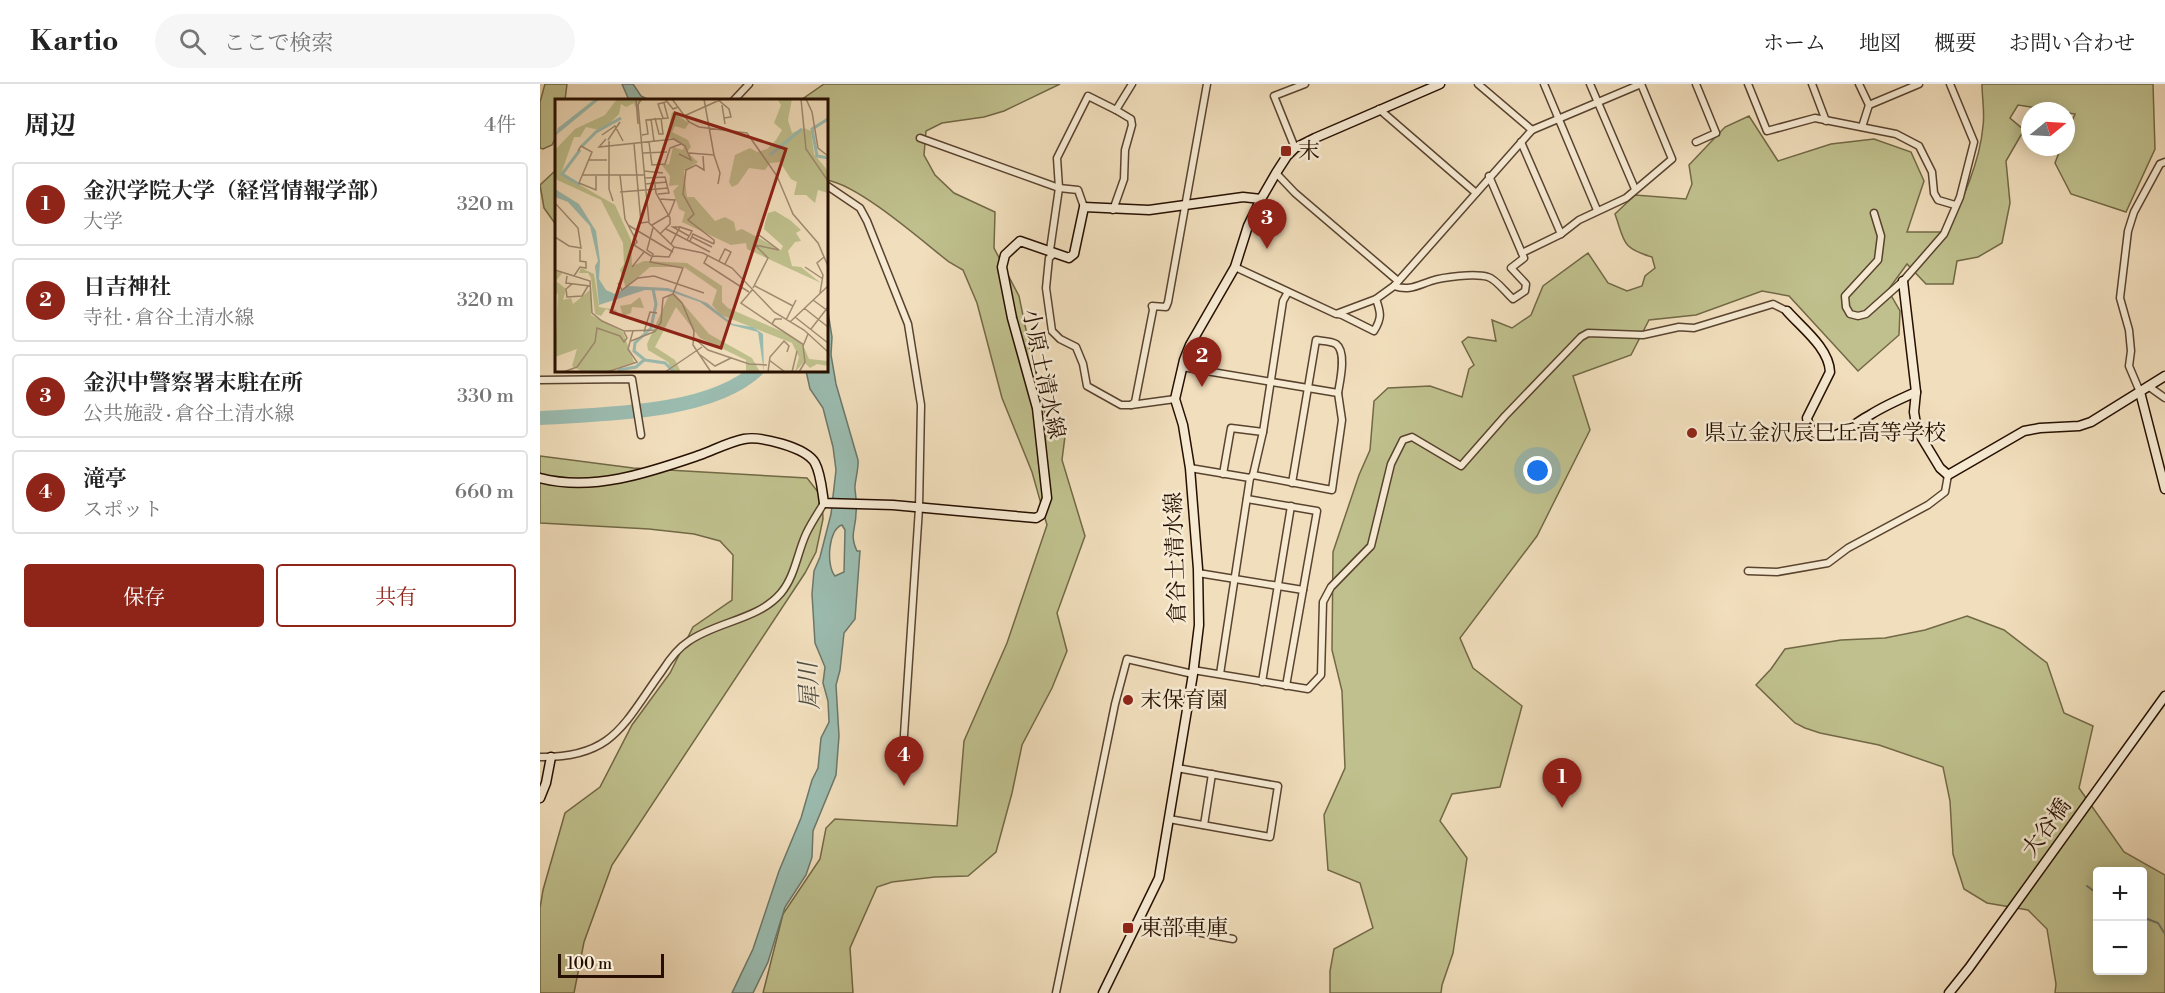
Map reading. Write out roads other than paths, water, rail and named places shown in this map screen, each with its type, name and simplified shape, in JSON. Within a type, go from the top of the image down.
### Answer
[{"type":"main road","points":[[1053,252],[1070,258],[1074,254],[1084,207],[1149,210],[1243,196],[1261,199],[1287,156],[1295,148],[1440,84]]},
{"type":"main road","name":"倉谷土清水線","points":[[1103,993],[1159,878],[1199,625],[1198,573],[1190,468],[1183,425],[1175,399],[1182,367],[1190,345],[1235,267],[1248,226],[1261,199]]},
{"type":"main road","name":"小原土清水線","points":[[826,503],[893,505],[1031,518],[1041,515],[1047,498],[1037,408],[1012,318],[1002,267],[1005,255],[1020,241],[1053,252]]},
{"type":"main road","points":[[1903,281],[1916,392],[1914,412],[1917,430],[1940,468],[1948,475],[2024,431],[2085,424],[2112,411],[2165,376]]},
{"type":"main road","points":[[1787,311],[1827,356],[1830,365],[1830,372],[1807,418],[1807,424],[1813,433],[1824,437],[1842,432],[1869,415],[1916,392]]},
{"type":"main road","points":[[2139,392],[2165,489]]},
{"type":"main road","points":[[540,478],[555,482],[582,484],[626,477],[675,463],[743,439],[763,438],[808,455],[815,463],[826,503]]},
{"type":"main road","name":"大谷橋","points":[[1949,993],[2165,696]]},
{"type":"main road","points":[[540,798],[546,783],[551,757]]},
{"type":"street","points":[[735,99],[749,84]]},
{"type":"street","points":[[1116,110],[1132,84]]},
{"type":"street","points":[[1131,405],[1135,402],[1152,306],[1166,307],[1168,302],[1207,84]]},
{"type":"street","points":[[1295,148],[1274,96],[1305,84]]},
{"type":"street","points":[[1478,84],[1532,130]]},
{"type":"street","points":[[1544,84],[1598,210]]},
{"type":"street","points":[[1590,84],[1635,189]]},
{"type":"street","points":[[1336,314],[1376,299],[1396,284],[1532,130],[1641,84],[1672,159],[1626,198],[1579,220],[1561,234],[1522,253]]},
{"type":"street","points":[[1696,84],[1716,133],[1696,142]]},
{"type":"street","points":[[1748,84],[1767,131],[1815,118],[1896,134],[1919,146],[1932,172],[1934,193],[1938,200],[1955,205]]},
{"type":"street","points":[[1812,84],[1826,121]]},
{"type":"street","points":[[1859,84],[1869,105],[1862,127]]},
{"type":"street","points":[[1869,105],[1909,86],[1919,84]]},
{"type":"street","points":[[1874,213],[1881,236],[1878,260],[1845,296],[1846,307],[1850,314],[1858,316],[1866,314],[1903,281],[1944,234],[1960,197],[1974,142],[1950,84]]},
{"type":"street","points":[[1113,210],[1124,178],[1125,150],[1132,126],[1131,119],[1088,96],[1057,158],[1059,188],[1053,252],[1049,258],[1046,288],[1052,331],[1060,339],[1076,347],[1083,364],[1086,386],[1121,405],[1175,399]]},
{"type":"street","points":[[1379,109],[1476,193]]},
{"type":"street","points":[[920,138],[1059,188],[1078,190],[1084,207]]},
{"type":"street","points":[[1521,142],[1561,234]]},
{"type":"street","points":[[2139,392],[2129,366],[2131,351],[2129,330],[2120,298],[2128,231],[2134,212],[2160,164],[2165,162]]},
{"type":"street","points":[[1276,173],[1295,193],[1403,289],[1412,289],[1433,280],[1470,275],[1490,277],[1513,299],[1525,291],[1526,284],[1511,268],[1524,258],[1489,176]]},
{"type":"street","points":[[828,186],[860,208],[877,245],[908,324],[922,423],[919,508],[904,735]]},
{"type":"street","points":[[1235,267],[1374,330],[1381,314],[1376,299]]},
{"type":"street","points":[[1220,674],[1251,476],[1263,432],[1284,301],[1288,292]]},
{"type":"street","points":[[1056,993],[1115,704],[1127,659],[1193,672],[1220,674],[1308,689],[1321,675],[1323,602],[1331,587],[1371,546],[1391,464],[1403,440],[1412,437],[1461,466],[1505,416],[1581,337],[1588,333],[1643,335],[1679,327],[1694,328],[1773,304],[1787,311]]},
{"type":"street","points":[[1190,468],[1332,490],[1342,420],[1338,393],[1342,368],[1341,350],[1335,344],[1316,340],[1292,483]]},
{"type":"street","points":[[1182,367],[1338,393]]},
{"type":"street","points":[[540,380],[632,379],[641,435]]},
{"type":"street","points":[[2148,386],[2165,398]]},
{"type":"street","points":[[1223,474],[1231,428],[1263,432]]},
{"type":"street","points":[[1748,571],[1777,572],[1828,562],[1848,548],[1928,506],[1945,492],[1948,475]]},
{"type":"street","points":[[1247,499],[1317,511],[1286,686]]},
{"type":"street","points":[[540,757],[565,757],[585,752],[618,732],[632,716],[671,658],[688,641],[712,628],[750,615],[767,606],[780,595],[789,582],[806,534],[826,503]]},
{"type":"street","points":[[1263,682],[1291,506]]},
{"type":"street","points":[[1198,573],[1303,590]]},
{"type":"street","points":[[1169,819],[1270,837],[1278,786],[1177,768]]},
{"type":"street","points":[[1204,825],[1212,774]]},
{"type":"street","points":[[1138,921],[1233,939]]},
{"type":"water","points":[[622,84],[633,84],[641,96],[647,99],[629,99]]},
{"type":"water","points":[[828,312],[836,384],[858,460],[855,487],[856,519],[853,536],[857,551],[860,551],[855,619],[844,633],[836,685],[839,736],[836,775],[813,831],[812,857],[806,875],[785,907],[768,962],[753,993],[732,993],[753,949],[779,871],[801,818],[812,780],[818,768],[821,738],[829,722],[828,701],[823,683],[825,667],[815,643],[812,594],[814,571],[831,514],[836,470],[823,408],[810,389],[806,372],[828,372]],"holes":[[[842,525],[845,530],[844,572],[835,576],[830,564],[831,540],[837,528]]]},
{"type":"waterway","points":[[540,418],[624,413],[684,403],[712,396],[737,385],[754,372]]},
{"type":"waterway","points":[[2087,886],[2093,890]]},
{"type":"waterway","points":[[2147,919],[2158,923],[2165,934]]},
{"type":"place","name":"末","points":[[1286,151]]},
{"type":"place","name":"金沢中警察署末駐在所","points":[[1267,249]]},
{"type":"place","name":"日吉神社","points":[[1202,387]]},
{"type":"place","name":"県立金沢辰巳丘高等学校","points":[[1692,433]]},
{"type":"place","name":"末保育園","points":[[1128,700]]},
{"type":"place","name":"滝亭","points":[[904,786]]},
{"type":"place","name":"金沢学院大学（経営情報学部）","points":[[1562,808]]},
{"type":"place","name":"東部車庫","points":[[1128,928]]},
{"type":"water label","name":"犀川","points":[[810,686]]}]
